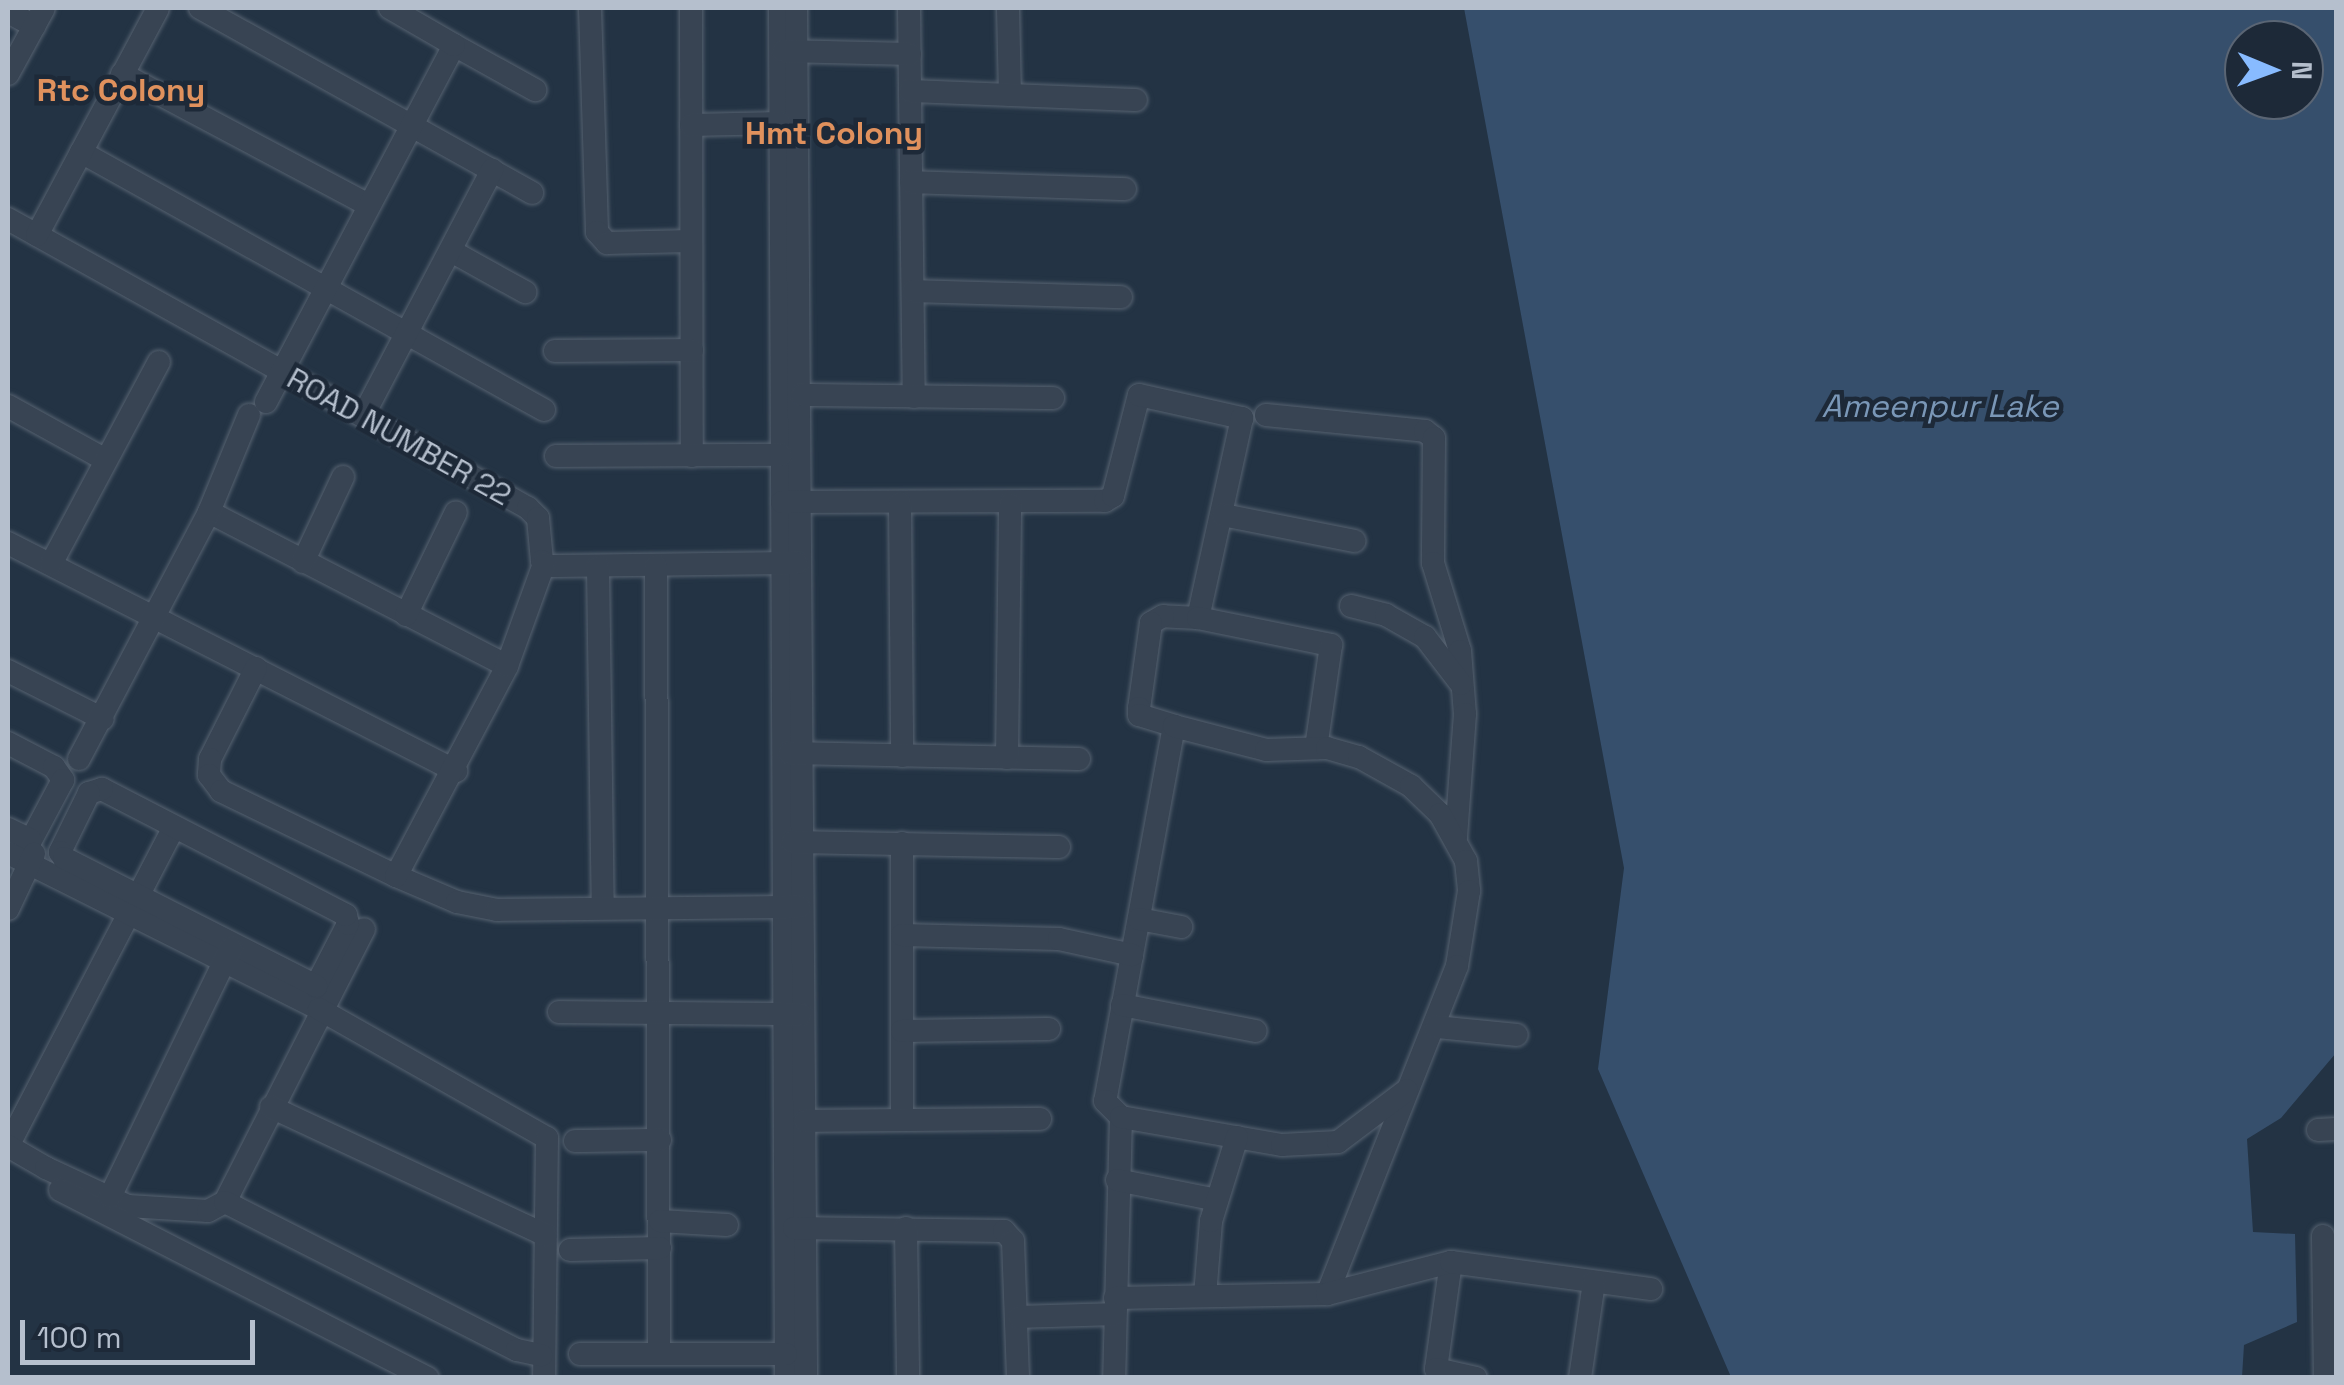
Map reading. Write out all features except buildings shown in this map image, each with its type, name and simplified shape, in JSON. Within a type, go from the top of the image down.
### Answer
[{"type":"street","points":[[38,235],[158,8]]},
{"type":"street","points":[[200,8],[532,193]]},
{"type":"street","points":[[390,8],[535,90]]},
{"type":"street","points":[[590,8],[596,232],[608,243],[692,241]]},
{"type":"street","points":[[691,8],[692,456]]},
{"type":"street","points":[[780,8],[789,50],[802,395],[792,502],[792,563],[796,1228],[806,1378]]},
{"type":"street","points":[[792,502],[781,454],[780,123],[796,8]]},
{"type":"street","points":[[909,8],[914,397]]},
{"type":"street","points":[[1008,8],[1010,95]]},
{"type":"street","points":[[8,12],[38,17],[8,74]]},
{"type":"street","points":[[80,758],[209,512],[258,408],[454,45]]},
{"type":"street","points":[[789,50],[910,54]]},
{"type":"street","points":[[122,74],[367,204]]},
{"type":"street","points":[[910,91],[1136,100]]},
{"type":"street","points":[[691,125],[780,123]]},
{"type":"street","points":[[82,152],[544,410]]},
{"type":"street","points":[[363,416],[492,170]]},
{"type":"street","points":[[912,182],[1126,189]]},
{"type":"street","name":"ROAD NUMBER 22","points":[[8,218],[536,514],[544,564]]},
{"type":"street","points":[[451,251],[525,292]]},
{"type":"street","points":[[913,290],[1121,297]]},
{"type":"street","points":[[555,351],[692,350]]},
{"type":"street","points":[[51,564],[159,362]]},
{"type":"street","points":[[792,502],[1010,504],[1109,500],[1139,395],[1147,392],[1242,418],[1198,618]]},
{"type":"street","points":[[802,395],[1052,398]]},
{"type":"street","points":[[8,406],[106,460]]},
{"type":"street","points":[[1266,414],[1425,431],[1434,438],[1433,563],[1460,652],[1463,686],[1456,838],[1469,891],[1457,966],[1328,1294]]},
{"type":"street","points":[[556,456],[781,454]]},
{"type":"street","points":[[303,562],[343,477]]},
{"type":"street","points":[[900,503],[902,756]]},
{"type":"street","points":[[1007,758],[1010,504]]},
{"type":"street","points":[[209,512],[507,666]]},
{"type":"street","points":[[406,615],[456,512]]},
{"type":"street","points":[[1222,515],[1354,542]]},
{"type":"street","points":[[8,543],[456,771]]},
{"type":"street","points":[[396,876],[456,771],[507,666],[544,564],[792,563]]},
{"type":"street","points":[[598,566],[603,906]]},
{"type":"street","points":[[656,566],[659,1353]]},
{"type":"street","points":[[1351,606],[1386,614],[1425,637],[1463,686]]},
{"type":"street","points":[[1316,748],[1331,645],[1198,618],[1163,616],[1151,624],[1139,716],[1266,750],[1316,748],[1359,756],[1411,786],[1456,838]]},
{"type":"street","points":[[256,668],[210,760],[209,775],[221,791],[396,876],[456,902],[496,910],[795,907]]},
{"type":"street","points":[[8,670],[103,719]]},
{"type":"street","points":[[1174,726],[1105,1101],[1122,1117],[1282,1144],[1338,1142],[1407,1090]]},
{"type":"street","points":[[8,743],[54,766],[63,780],[22,854],[8,909]]},
{"type":"street","points":[[795,754],[1080,759]]},
{"type":"street","points":[[133,904],[60,852],[90,793],[102,789],[346,915],[348,924],[271,1107],[225,1202],[208,1211],[168,1212],[110,1197],[8,1146],[174,827]]},
{"type":"street","points":[[22,854],[66,792]]},
{"type":"street","points":[[8,828],[22,854],[229,952],[547,1138],[542,1366]]},
{"type":"street","points":[[795,842],[1059,847]]},
{"type":"street","points":[[902,842],[902,1120]]},
{"type":"street","points":[[1140,918],[1181,927]]},
{"type":"street","points":[[314,1000],[364,929]]},
{"type":"street","points":[[902,935],[1060,939],[1132,955]]},
{"type":"street","points":[[110,1197],[229,952]]},
{"type":"street","points":[[1122,1005],[1256,1031]]},
{"type":"street","points":[[558,1012],[796,1014]]},
{"type":"street","points":[[786,1378],[805,1121],[796,1014]]},
{"type":"street","points":[[1436,1027],[1517,1035]]},
{"type":"street","points":[[902,1031],[1048,1029]]},
{"type":"street","points":[[271,1107],[546,1235]]},
{"type":"street","points":[[1114,1378],[1122,1117]]},
{"type":"street","points":[[805,1121],[1040,1119]]},
{"type":"street","points":[[1205,1296],[1218,1200],[1237,1137]]},
{"type":"street","points":[[576,1141],[660,1140]]},
{"type":"street","points":[[8,1163],[428,1378]]},
{"type":"street","points":[[1118,1180],[1218,1200]]},
{"type":"street","points":[[225,1202],[542,1366]]},
{"type":"street","points":[[660,1221],[727,1225]]},
{"type":"street","points":[[796,1228],[1004,1231],[1013,1241],[1019,1317],[1018,1378]]},
{"type":"street","points":[[906,1228],[908,1378]]},
{"type":"street","points":[[2323,1236],[2325,1378]]},
{"type":"street","points":[[570,1250],[660,1248]]},
{"type":"street","points":[[1451,1262],[1436,1369],[1476,1378]]},
{"type":"street","points":[[1019,1317],[1205,1296],[1328,1294],[1451,1262],[1651,1289]]},
{"type":"street","points":[[1580,1378],[1594,1282]]},
{"type":"street","points":[[580,1354],[786,1354]]},
{"type":"water","name":"Ameenpur Lake","points":[[1464,8],[2336,8],[2336,1053],[2281,1118],[2247,1139],[2253,1232],[2295,1234],[2297,1322],[2244,1345],[2242,1377],[1731,1377],[1598,1069],[1624,868]]},
{"type":"district","name":"Rtc Colony","points":[[121,90]]},
{"type":"district","name":"Hmt Colony","points":[[834,133]]}]
